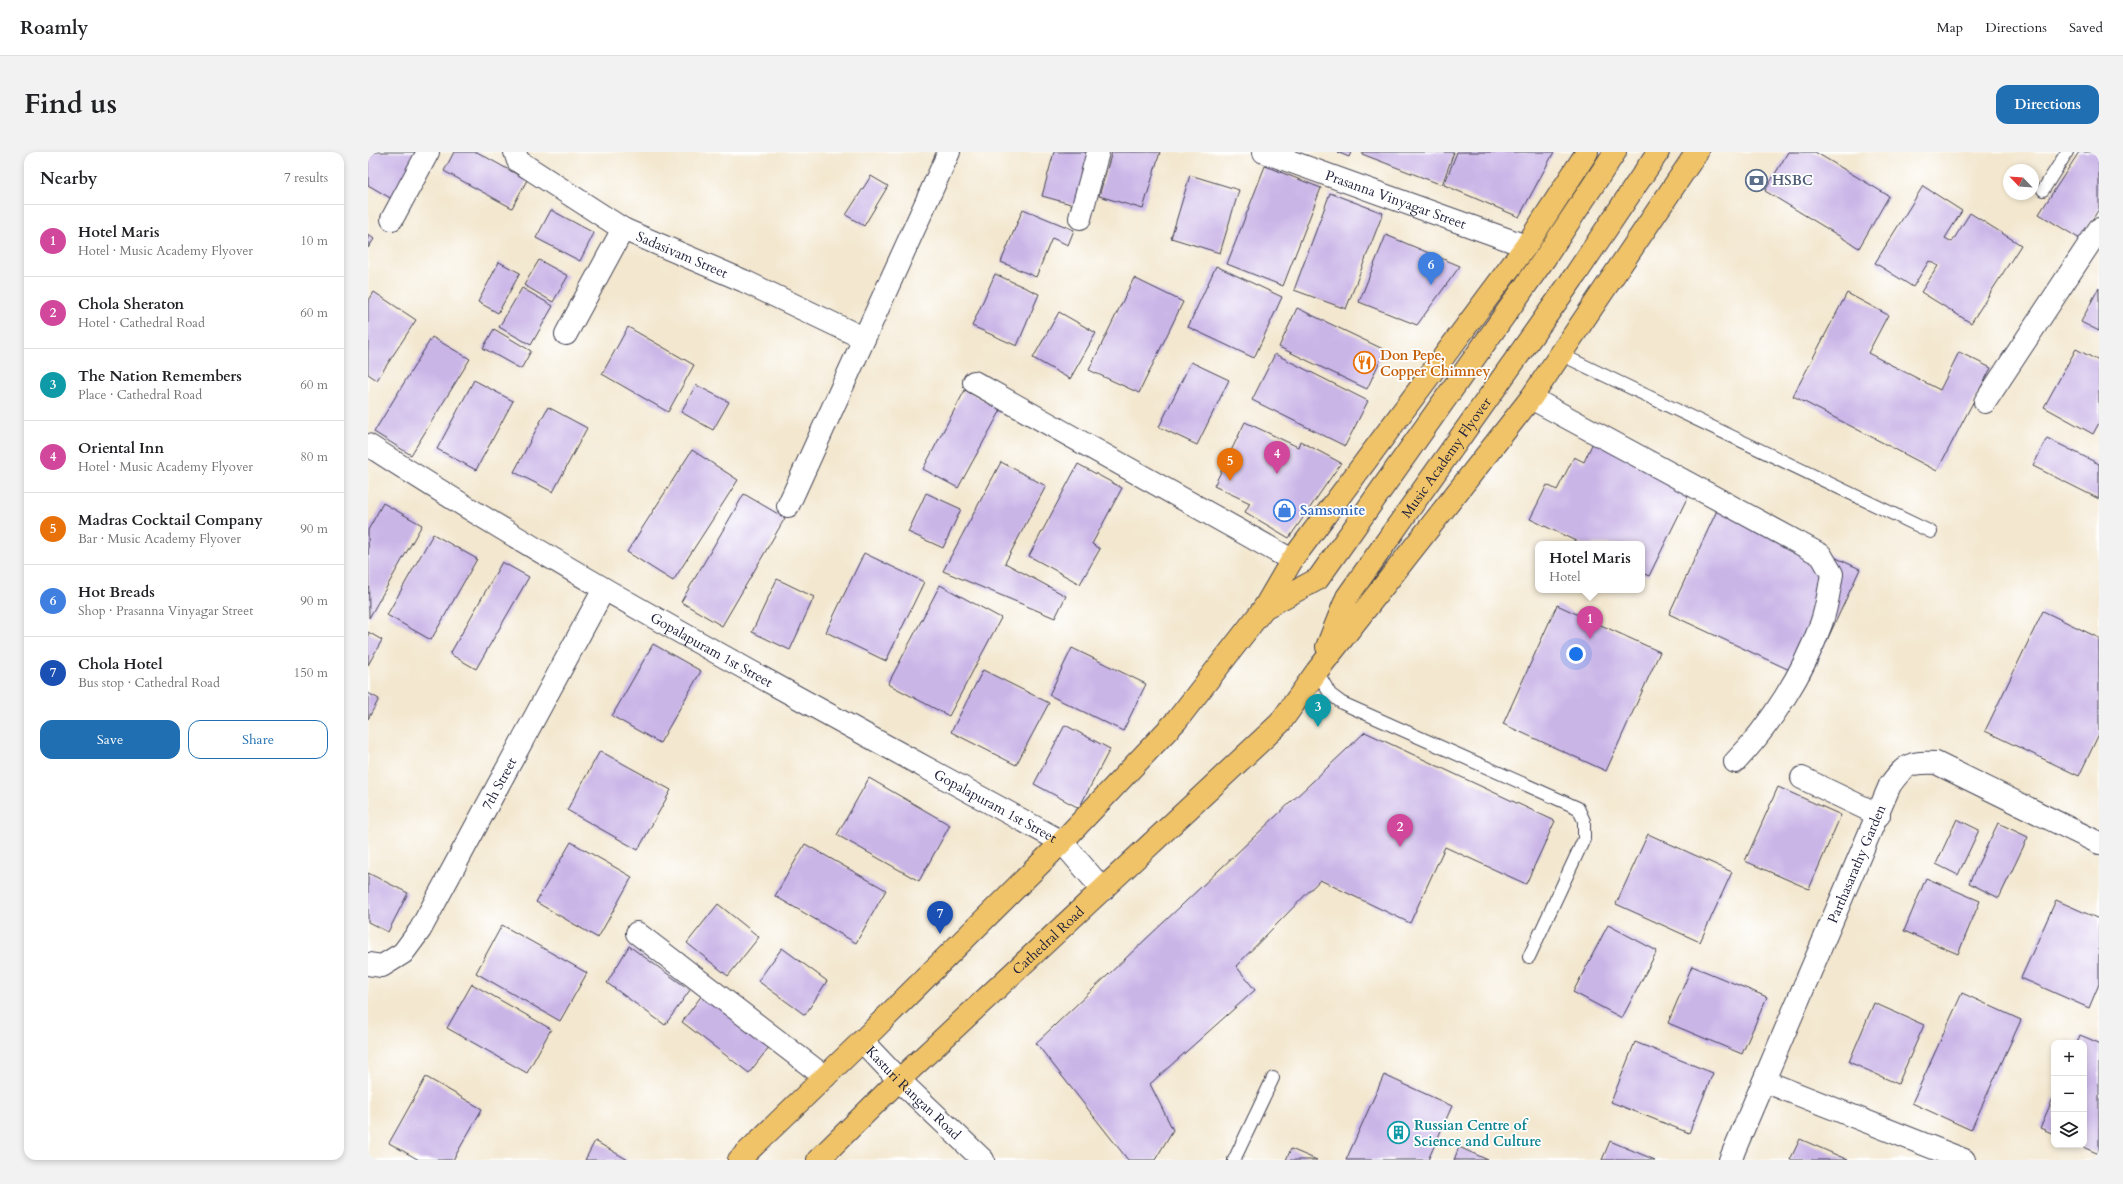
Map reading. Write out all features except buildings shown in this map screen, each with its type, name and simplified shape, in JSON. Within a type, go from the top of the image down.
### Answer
[{"type":"main road","points":[[739,1160],[862,1041],[1062,842],[1177,720],[1264,608],[1292,560],[1526,246],[1587,152]]},
{"type":"main road","points":[[1264,608],[1318,579],[1545,258],[1615,152]]},
{"type":"main road","name":"Music Academy Flyover","points":[[1317,671],[1347,597],[1576,274],[1658,152]]},
{"type":"main road","points":[[1317,671],[1531,398],[1697,152]]},
{"type":"main road","name":"Cathedral Road","points":[[818,1160],[899,1080],[1280,723],[1317,671]]},
{"type":"street","points":[[392,219],[428,152]]},
{"type":"street","points":[[788,506],[863,338],[949,152]]},
{"type":"street","points":[[1080,218],[1098,152]]},
{"type":"street","name":"Prasanna Vinyagar Street","points":[[1264,152],[1526,246]]},
{"type":"street","name":"Sadasivam Street","points":[[520,155],[623,229],[744,281],[863,338]]},
{"type":"street","points":[[566,334],[623,229]]},
{"type":"street","points":[[1985,402],[2099,229]]},
{"type":"street","points":[[974,382],[1292,560]]},
{"type":"street","points":[[1531,398],[1821,555],[1832,574],[1821,625],[1799,674],[1754,742],[1735,762]]},
{"type":"street","name":"Gopalapuram 1st Street","points":[[368,446],[460,505],[604,590],[1062,842]]},
{"type":"street","name":"7th Street","points":[[375,965],[403,953],[420,930],[604,590]]},
{"type":"street","name":"Parthasarathy Garden","points":[[1730,1160],[1879,815],[1890,785],[1901,770],[1916,762],[1936,763],[2099,843]]},
{"type":"street","points":[[1802,778],[1879,815]]},
{"type":"street","points":[[1062,842],[1103,890]]},
{"type":"street","points":[[637,933],[825,1077]]},
{"type":"street","name":"Kasturi Rangan Road","points":[[862,1041],[899,1080],[982,1160]]},
{"type":"street","points":[[1764,1081],[1964,1160]]},
{"type":"lane","points":[[2043,190],[2067,152]]},
{"type":"lane","points":[[1560,354],[1931,532]]},
{"type":"lane","points":[[1317,671],[1330,694],[1342,702],[1578,808],[1584,821],[1584,839],[1529,957]]},
{"type":"lane","points":[[1234,1160],[1273,1078]]},
{"type":"place","name":"HSBC","points":[[1757,180]]},
{"type":"place","name":"Hot Breads","points":[[1431,285]]},
{"type":"place","name":"Don Pepe, Copper Chimney","points":[[1365,363]]},
{"type":"place","name":"Oriental Inn","points":[[1277,474]]},
{"type":"place","name":"Madras Cocktail Company","points":[[1230,481]]},
{"type":"place","name":"Samsonite","points":[[1284,510]]},
{"type":"place","name":"Hotel Maris","points":[[1590,639]]},
{"type":"place","name":"The Nation Remembers","points":[[1318,727]]},
{"type":"place","name":"Chola Sheraton","points":[[1400,847]]},
{"type":"place","name":"Chola Hotel","points":[[940,934]]},
{"type":"place","name":"Russian Centre of Science and Culture","points":[[1399,1133]]}]
